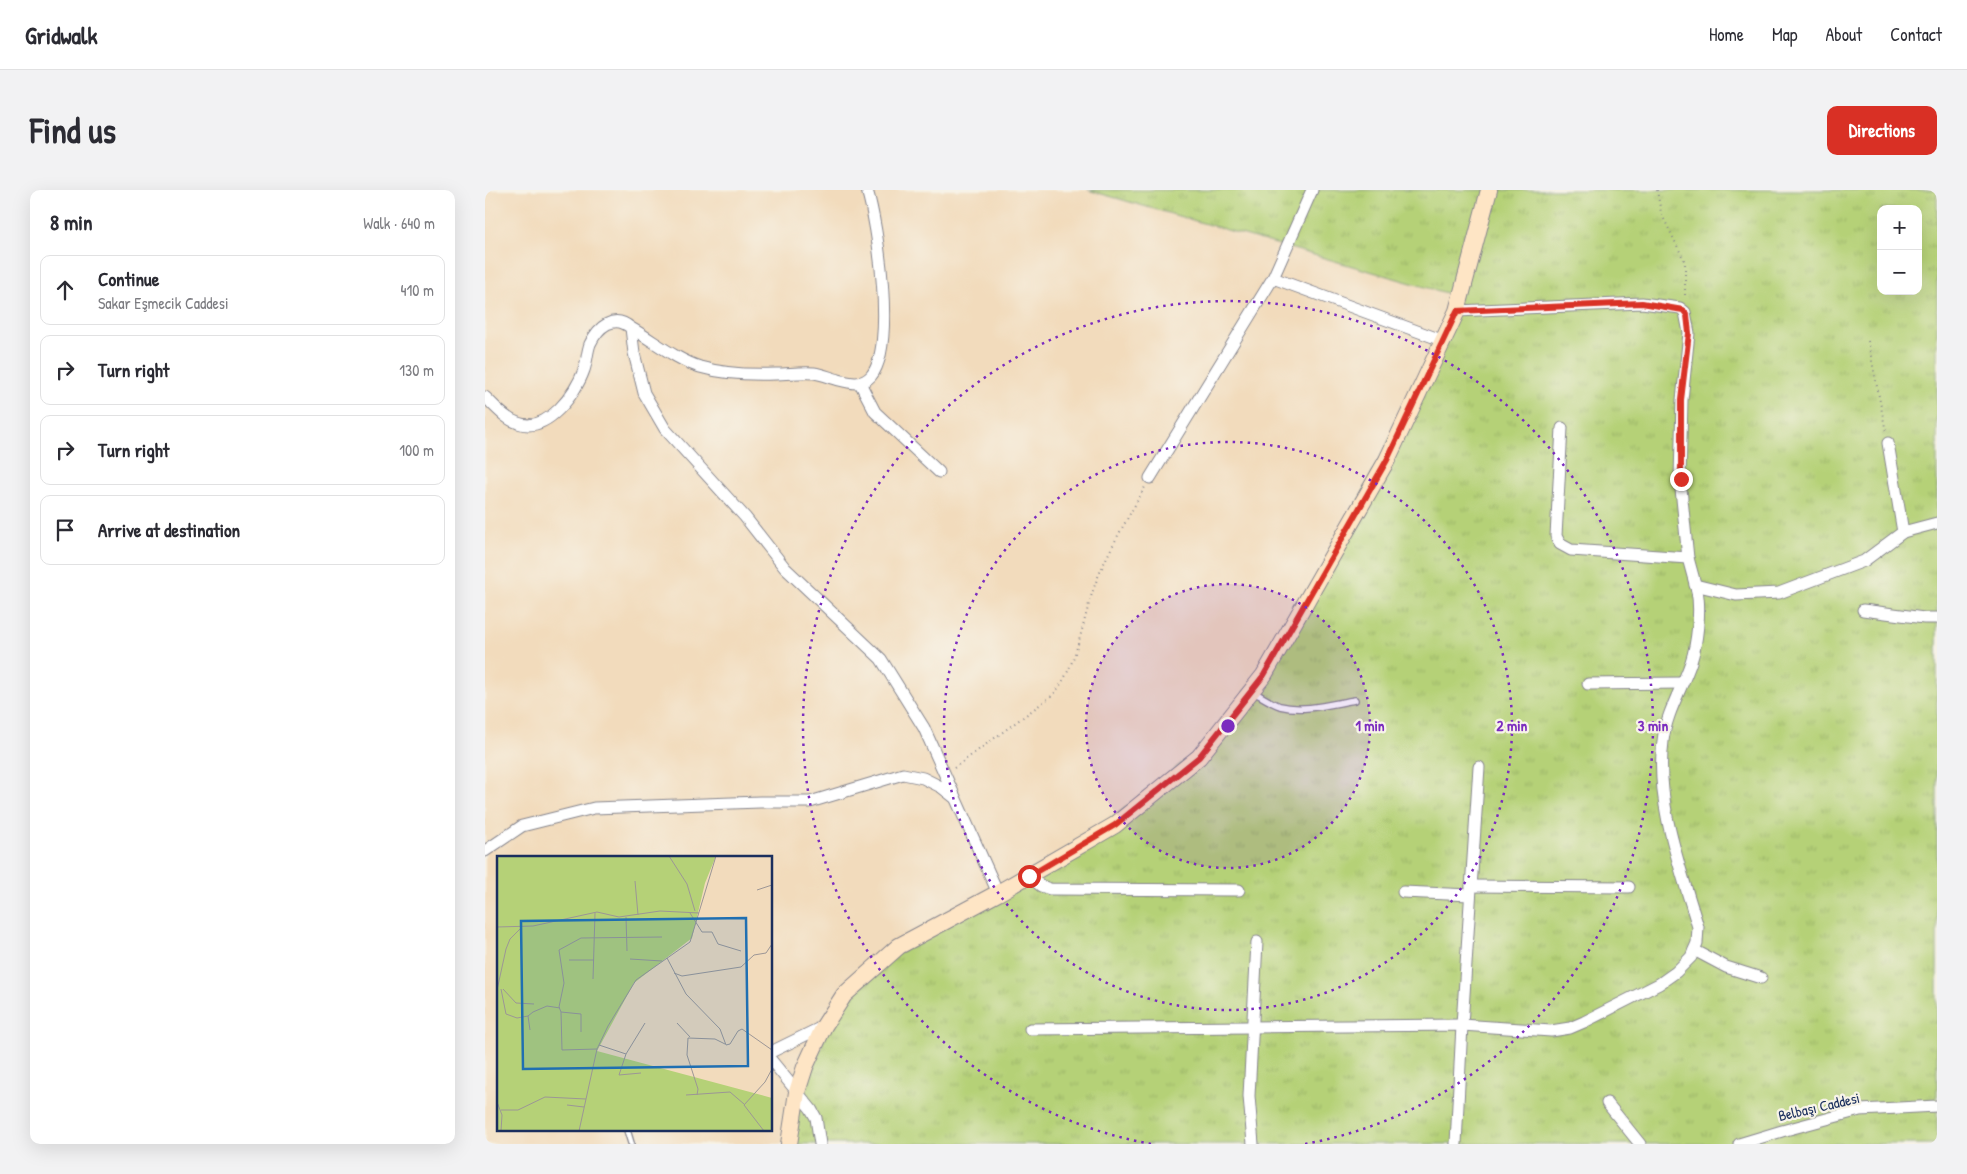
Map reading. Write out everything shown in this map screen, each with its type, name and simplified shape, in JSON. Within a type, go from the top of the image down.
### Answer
[{"type":"street","points":[[485,397],[509,419],[519,424],[541,423],[551,417],[570,396],[584,371],[590,344],[598,330],[603,325],[615,321],[627,324],[675,356],[700,367],[733,372],[773,374],[814,373],[852,383],[859,383],[872,375],[879,360],[883,324],[882,267],[873,209],[867,190]]},
{"type":"street","points":[[1150,478],[1273,278],[1312,190]]},
{"type":"street","points":[[789,1144],[797,1092],[805,1067],[824,1026],[845,995],[899,946],[1029,876],[1115,825],[1199,757],[1264,675],[1387,460],[1457,311],[1489,190]]},
{"type":"street","points":[[1273,278],[1443,341]]},
{"type":"street","points":[[1030,1029],[1462,1025],[1551,1031],[1570,1028],[1584,1022],[1659,984],[1676,972],[1691,957],[1697,943],[1698,927],[1669,830],[1663,778],[1663,743],[1666,722],[1691,661],[1698,626],[1697,591],[1688,558],[1681,479],[1681,400],[1689,333],[1685,312],[1680,308],[1642,303],[1457,311]]},
{"type":"street","points":[[631,328],[634,353],[644,394],[665,429],[745,517],[785,568],[881,659],[923,728],[957,799],[998,893]]},
{"type":"street","points":[[859,383],[875,412],[939,472]]},
{"type":"street","points":[[1562,428],[1556,536],[1560,544],[1571,550],[1688,558]]},
{"type":"street","points":[[1887,443],[1903,532]]},
{"type":"street","points":[[1695,585],[1736,595],[1779,593],[1864,561],[1903,532],[1937,523]]},
{"type":"street","points":[[1863,610],[1937,618]]},
{"type":"street","points":[[1588,684],[1682,683]]},
{"type":"street","points":[[1457,1144],[1462,1025],[1479,767]]},
{"type":"street","points":[[485,852],[521,826],[594,808],[810,802],[903,774],[923,778],[941,787],[957,799]]},
{"type":"street","points":[[1029,876],[1041,886],[1050,889],[1239,890]]},
{"type":"street","points":[[1403,892],[1629,887]]},
{"type":"street","points":[[1253,1144],[1249,1096],[1257,942]]},
{"type":"street","points":[[1694,950],[1726,967],[1761,978]]},
{"type":"street","points":[[773,1051],[824,1026]]},
{"type":"street","points":[[773,1062],[805,1100],[815,1118],[820,1144]]},
{"type":"street","points":[[1607,1103],[1640,1144]]},
{"type":"street","name":"Belbaşı Caddesi","points":[[1739,1144],[1782,1130],[1860,1110],[1936,1105]]},
{"type":"lane","points":[[1251,691],[1278,705],[1293,708],[1307,708],[1355,700]]},
{"type":"lane","points":[[628,1132],[631,1143]]},
{"type":"path","points":[[1657,190],[1661,213],[1685,262],[1685,312]]},
{"type":"path","points":[[1868,341],[1887,443]]},
{"type":"path","points":[[945,775],[1053,696],[1065,682],[1096,582],[1120,531],[1150,478]]},
{"type":"green space","points":[[1088,190],[1937,190],[1937,1144],[786,1144],[831,1019],[882,963],[1064,856],[1215,737],[1322,575],[1460,297]]},
{"type":"route","points":[[1029,876],[1115,825],[1199,757],[1264,675],[1387,460],[1457,311],[1642,303],[1683,310],[1687,315],[1689,333],[1681,400],[1681,479]]}]
